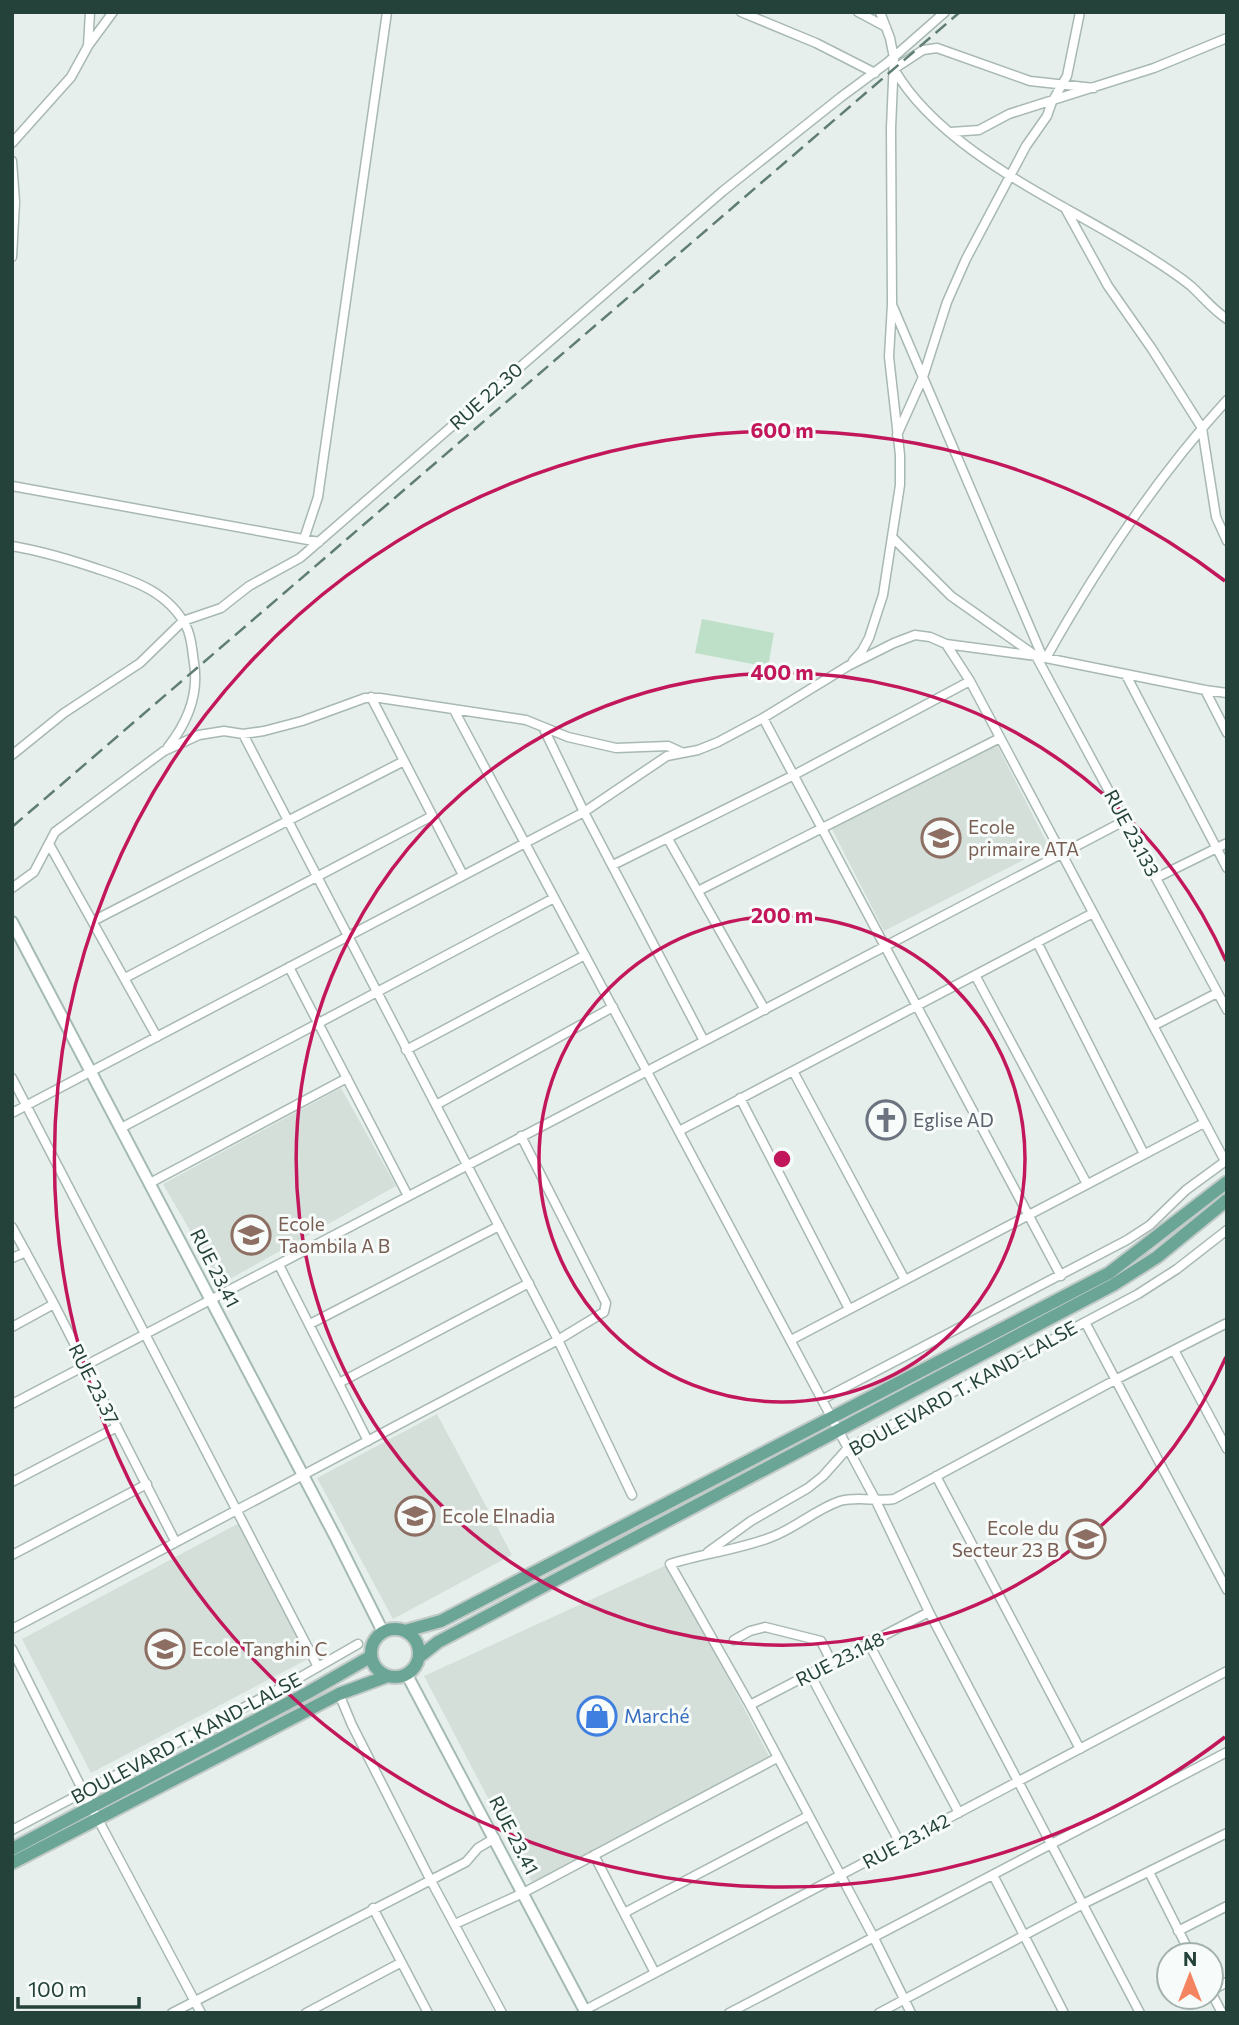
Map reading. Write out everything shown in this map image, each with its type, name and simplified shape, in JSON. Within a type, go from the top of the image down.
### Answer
[{"type":"main road","points":[[385,1676],[373,1665],[370,1657],[373,1642],[383,1632],[390,1629],[405,1631],[441,1621],[1109,1273],[1227,1182]]},
{"type":"main road","points":[[419,1657],[438,1642],[1113,1285],[1157,1256],[1227,1200]]},
{"type":"main road","points":[[12,1849],[95,1813],[339,1694],[385,1676],[400,1678],[407,1675],[417,1664],[419,1657],[416,1642],[405,1631]]},
{"type":"main road","points":[[12,1863],[370,1657]]},
{"type":"street","points":[[88,46],[90,12]]},
{"type":"street","points":[[12,143],[71,77],[88,46],[113,12]]},
{"type":"street","points":[[304,539],[318,497],[387,12]]},
{"type":"street","points":[[741,12],[816,43],[875,73]]},
{"type":"street","points":[[858,12],[886,27]]},
{"type":"street","points":[[848,666],[862,651],[878,614],[887,580],[900,485],[889,373],[894,58],[880,12]]},
{"type":"street","name":"RUE 22.30","points":[[12,755],[64,713],[140,663],[183,621],[221,608],[249,586],[300,558],[723,191],[809,121],[894,58],[945,12]]},
{"type":"street","points":[[897,435],[923,377],[947,302],[966,260],[1026,146],[1047,116],[1067,76],[1080,12]]},
{"type":"street","points":[[951,132],[979,130],[1009,114],[1154,68],[1227,38]]},
{"type":"street","points":[[894,69],[923,50],[937,48],[1030,81],[1094,88]]},
{"type":"street","points":[[894,69],[917,103],[951,132],[1010,176],[1137,249],[1177,276],[1227,319]]},
{"type":"street","points":[[12,161],[15,202],[12,257]]},
{"type":"street","points":[[1063,206],[1100,274],[1202,428],[1216,517],[1227,541]]},
{"type":"street","name":"RUE 23.133","points":[[892,304],[1042,657],[1227,1010]]},
{"type":"street","points":[[1042,657],[1095,574],[1202,428],[1227,400]]},
{"type":"street","points":[[12,486],[319,542]]},
{"type":"street","points":[[893,538],[951,596],[1042,657]]},
{"type":"street","points":[[12,546],[66,559],[135,581],[159,595],[183,621],[190,638],[196,684],[182,727],[164,751]]},
{"type":"street","points":[[12,1113],[584,812],[667,756],[698,750],[763,718],[848,666],[915,635],[930,637],[946,644],[1042,657],[1205,690],[1227,692]]},
{"type":"street","points":[[822,1399],[1061,1276],[1150,1225],[1186,1191],[1226,1160],[970,681],[946,644]]},
{"type":"street","points":[[1126,675],[1227,868]]},
{"type":"street","points":[[613,866],[794,775],[970,681]]},
{"type":"street","points":[[1205,690],[1227,733]]},
{"type":"street","points":[[12,888],[33,872],[55,832],[164,751],[199,735],[224,731],[243,734],[302,721],[371,697],[526,720],[568,737],[616,748],[668,746],[681,752]]},
{"type":"street","points":[[371,697],[463,875]]},
{"type":"street","points":[[454,710],[832,1417],[929,1612],[1140,2013]]},
{"type":"street","points":[[763,718],[1061,1276]]},
{"type":"street","points":[[543,727],[584,812],[704,1041]]},
{"type":"street","points":[[243,734],[558,1340],[632,1495]]},
{"type":"street","points":[[698,891],[1000,738]]},
{"type":"street","points":[[93,921],[404,761]]},
{"type":"street","points":[[125,978],[432,816]]},
{"type":"street","points":[[12,1404],[1126,820]]},
{"type":"street","points":[[668,839],[765,1010]]},
{"type":"street","points":[[1156,878],[1227,843]]},
{"type":"street","points":[[49,844],[158,1037]]},
{"type":"street","points":[[121,1128],[554,898]]},
{"type":"street","points":[[678,1131],[1093,913]]},
{"type":"street","name":"RUE 23.41","points":[[12,922],[303,1474],[383,1632]]},
{"type":"street","points":[[1037,942],[1144,1154]]},
{"type":"street","points":[[407,1050],[585,955]]},
{"type":"street","points":[[289,967],[408,1196]]},
{"type":"street","points":[[975,975],[1087,1184]]},
{"type":"street","points":[[1153,1026],[1217,993]]},
{"type":"street","points":[[436,1105],[613,1007]]},
{"type":"street","points":[[793,1071],[905,1280]]},
{"type":"street","points":[[12,1078],[318,1667]]},
{"type":"street","points":[[150,1183],[346,1079]]},
{"type":"street","points":[[740,1098],[849,1309]]},
{"type":"street","points":[[791,1340],[1204,1123]]},
{"type":"street","points":[[12,1629],[558,1340],[604,1312],[606,1306],[520,1136]]},
{"type":"street","points":[[310,1324],[499,1226]]},
{"type":"street","name":"RUE 23.37","points":[[12,1227],[175,1541]]},
{"type":"street","name":"BOULEVARD T. KAND-LALSE","points":[[706,1553],[751,1521],[808,1488],[823,1476],[848,1448],[1157,1282],[1227,1230]]},
{"type":"street","points":[[12,1258],[26,1252]]},
{"type":"street","points":[[279,1265],[368,1441]]},
{"type":"street","points":[[339,1383],[528,1283]]},
{"type":"street","points":[[12,1326],[54,1304]]},
{"type":"street","points":[[1085,1322],[1227,1590]]},
{"type":"street","points":[[911,2013],[750,1705],[670,1564],[768,1539],[785,1532],[820,1509],[842,1500],[863,1497],[894,1499],[1227,1323]]},
{"type":"street","points":[[1174,1350],[1227,1449]]},
{"type":"street","points":[[12,1482],[117,1427]]},
{"type":"street","points":[[936,1476],[1080,1749]]},
{"type":"street","points":[[12,1555],[147,1484]]},
{"type":"street","name":"RUE 23.148","points":[[750,1705],[929,1612]]},
{"type":"street","points":[[734,1640],[750,1631],[765,1627],[786,1634],[809,1636],[821,1641],[832,1663]]},
{"type":"street","name":"BOULEVARD T. KAND-LALSE","points":[[12,1830],[358,1644]]},
{"type":"street","points":[[869,1644],[959,1813]]},
{"type":"street","points":[[12,1649],[84,1793],[201,2013]]},
{"type":"street","name":"RUE 23.142","points":[[586,2011],[1227,1671]]},
{"type":"street","points":[[810,1674],[900,1843]]},
{"type":"street","name":"RUE 23.41","points":[[407,1675],[586,2011]]},
{"type":"street","points":[[339,1694],[430,1880],[502,2013]]},
{"type":"street","points":[[729,2013],[1227,1752]]},
{"type":"street","points":[[455,1924],[523,1893],[777,1758]]},
{"type":"street","points":[[624,1913],[808,1816]]},
{"type":"street","points":[[878,2013],[1083,1904],[1227,1833]]},
{"type":"street","points":[[172,2013],[466,1862],[478,1848],[495,1838]]},
{"type":"street","points":[[594,1855],[655,1973]]},
{"type":"street","points":[[1149,1872],[1183,1941]]},
{"type":"street","points":[[993,1875],[1064,2013]]},
{"type":"street","points":[[1178,1931],[1227,1906]]},
{"type":"street","points":[[373,1908],[428,2013]]},
{"type":"street","points":[[306,2013],[400,1963]]},
{"type":"shaded area","name":"Ecole primaire ATA","points":[[997,745],[1049,847],[884,931],[832,829]]},
{"type":"shaded area","name":"Ecole Taombila A B","points":[[341,1088],[396,1186],[221,1284],[163,1184]]},
{"type":"shaded area","name":"Ecole Elnadia","points":[[437,1414],[512,1555],[393,1619],[317,1478]]},
{"type":"shaded area","name":"Ecole Tanghin C","points":[[241,1522],[308,1659],[91,1773],[22,1639]]},
{"type":"shaded area","name":"Marché","points":[[669,1564],[769,1756],[533,1884],[424,1676]]},
{"type":"green space","points":[[702,619],[774,633],[768,667],[695,653]]},
{"type":"railway","points":[[12,827],[960,12]]},
{"type":"place","name":"Ecole primaire ATA","points":[[941,838]]},
{"type":"place","name":"Eglise AD","points":[[886,1120]]},
{"type":"place","name":"Ecole Taombila A B","points":[[251,1235]]},
{"type":"place","name":"Ecole Elnadia","points":[[415,1516]]},
{"type":"place","name":"Ecole du Secteur 23 B","points":[[1086,1539]]},
{"type":"place","name":"Ecole Tanghin C","points":[[165,1649]]},
{"type":"place","name":"Marché","points":[[597,1716]]}]
